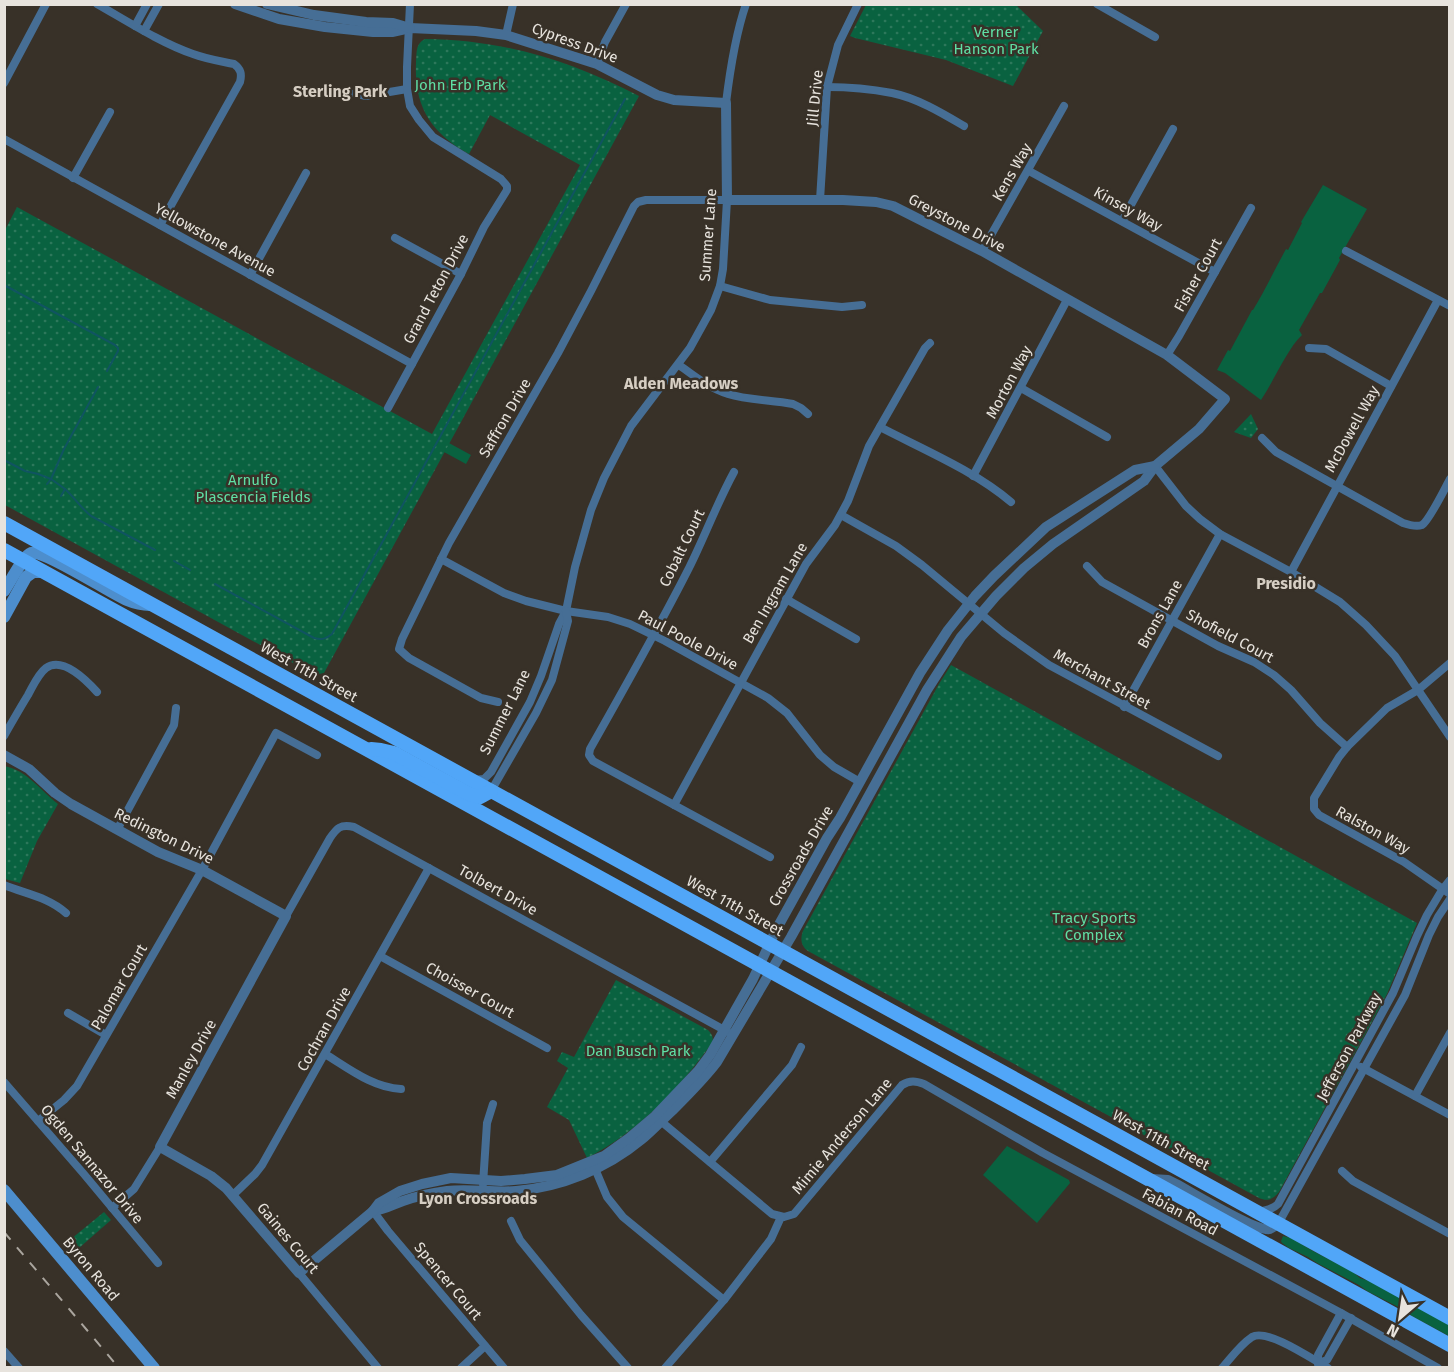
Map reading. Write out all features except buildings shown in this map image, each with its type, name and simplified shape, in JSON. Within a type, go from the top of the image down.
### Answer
[{"type":"main road","name":"West 11th Street","points":[[4,523],[1449,1318]]},
{"type":"main road","points":[[4,550],[1449,1345]]},
{"type":"main road","points":[[4,591],[30,553],[40,554],[125,600],[154,605]]},
{"type":"main road","points":[[4,617],[29,574],[37,571],[43,572]]},
{"type":"main road","points":[[366,750],[394,753],[471,795],[480,797],[491,791]]},
{"type":"main road","name":"Byron Road","points":[[4,1190],[154,1368]]},
{"type":"street","points":[[4,83],[46,4]]},
{"type":"street","points":[[97,4],[144,31],[194,55],[234,64],[242,74],[240,82],[160,225]]},
{"type":"street","points":[[135,26],[147,4]]},
{"type":"street","points":[[144,31],[159,4]]},
{"type":"street","name":"Cypress Drive","points":[[234,4],[279,19],[325,27],[373,32],[392,32],[410,28]]},
{"type":"street","name":"Cypress Drive","points":[[267,4],[324,17],[393,23],[410,28],[476,31],[506,35],[597,64],[657,95],[674,100],[726,104]]},
{"type":"street","points":[[353,93],[366,96],[407,89],[410,4]]},
{"type":"street","points":[[506,35],[513,4]]},
{"type":"street","points":[[597,64],[605,42],[626,4]]},
{"type":"street","name":"Summer Lane","points":[[471,780],[484,779],[491,772],[530,702],[566,611],[575,567],[591,510],[603,478],[631,426],[690,348],[711,310],[720,286],[727,200],[726,104],[731,66],[746,4]]},
{"type":"street","name":"Jill Drive","points":[[820,200],[827,87],[838,45],[858,4]]},
{"type":"street","points":[[1097,4],[1155,37]]},
{"type":"street","points":[[827,87],[892,93],[916,101],[964,126]]},
{"type":"street","name":"Grand Teton Drive","points":[[388,408],[484,227],[507,190],[505,182],[433,137],[410,106],[407,89]]},
{"type":"street","name":"Kens Way","points":[[982,252],[1064,106]]},
{"type":"street","points":[[73,178],[110,112]]},
{"type":"street","points":[[1122,221],[1173,129]]},
{"type":"street","name":"Yellowstone Avenue","points":[[4,139],[412,364]]},
{"type":"street","name":"Kinsey Way","points":[[1029,171],[1215,272]]},
{"type":"street","points":[[250,274],[306,173]]},
{"type":"street","name":"Greystone Drive","points":[[638,202],[646,200],[820,200],[876,202],[892,206],[982,252],[1167,355],[1225,399]]},
{"type":"street","name":"Saffron Drive","points":[[498,702],[481,698],[409,658],[399,649],[441,560],[558,353],[630,212],[638,202]]},
{"type":"street","name":"Fisher Court","points":[[1167,355],[1251,208]]},
{"type":"street","points":[[395,238],[461,274]]},
{"type":"street","points":[[1346,251],[1449,306]]},
{"type":"street","points":[[720,286],[770,300],[842,307],[862,305]]},
{"type":"street","name":"Morton Way","points":[[973,476],[1067,300]]},
{"type":"street","name":"McDowell Way","points":[[1291,572],[1438,300]]},
{"type":"street","name":"Ben Ingram Lane","points":[[674,805],[806,564],[841,515],[869,446],[930,343]]},
{"type":"street","points":[[1309,348],[1326,349],[1391,386]]},
{"type":"street","points":[[679,365],[705,384],[730,395],[793,404],[808,414]]},
{"type":"street","points":[[1020,388],[1107,437]]},
{"type":"street","name":"Crossroads Drive","points":[[299,1273],[373,1211],[384,1210],[427,1194],[465,1190],[501,1181],[557,1174],[593,1165],[658,1119],[729,1033],[765,969],[783,951],[951,650],[980,614],[1024,568],[1053,544],[1144,481],[1155,466],[1199,429],[1225,399]]},
{"type":"street","points":[[880,427],[973,476],[1011,502]]},
{"type":"street","points":[[1262,438],[1276,452],[1411,526],[1421,525],[1427,520],[1449,479]]},
{"type":"street","points":[[1155,466],[1186,506],[1220,534],[1291,572],[1340,602],[1366,625],[1395,656],[1449,737]]},
{"type":"street","name":"Crossroads Drive","points":[[765,969],[770,944],[827,838],[927,662],[968,604],[1046,527],[1135,470],[1155,466]]},
{"type":"street","name":"Cobalt Court","points":[[674,805],[593,760],[589,755],[590,749],[690,566],[734,472]]},
{"type":"street","name":"Merchant Street","points":[[841,515],[896,546],[1004,633],[1049,665],[1218,756]]},
{"type":"street","name":"Brons Lane","points":[[1124,707],[1220,534]]},
{"type":"street","name":"Paul Poole Drive","points":[[441,560],[504,593],[526,601],[566,611],[608,617],[654,635],[768,698],[787,713],[820,755],[834,767],[860,782]]},
{"type":"street","name":"Shofield Court","points":[[1087,566],[1101,582],[1218,646],[1254,662],[1274,675],[1291,690],[1320,723],[1347,747]]},
{"type":"street","points":[[786,599],[856,639]]},
{"type":"street","name":"Summer Lane","points":[[491,791],[533,719],[552,680],[568,621],[566,611]]},
{"type":"street","points":[[1347,747],[1387,708],[1418,690],[1449,663]]},
{"type":"street","points":[[4,736],[45,668],[59,665],[71,670],[86,680],[97,692]]},
{"type":"street","points":[[117,830],[174,725],[176,708]]},
{"type":"street","name":"Palomar Court","points":[[38,1120],[64,1100],[77,1086],[202,870],[276,732],[317,755]]},
{"type":"street","name":"Ralston Way","points":[[1347,747],[1314,798],[1314,809],[1319,816],[1404,862],[1446,892]]},
{"type":"street","name":"Redington Drive","points":[[4,755],[29,769],[71,804],[158,852],[202,870],[286,916]]},
{"type":"street","points":[[674,805],[770,857]]},
{"type":"street","name":"Tolbert Drive","points":[[286,916],[337,828],[354,827],[729,1033]]},
{"type":"street","name":"Cochran Drive","points":[[232,1196],[262,1165],[429,868]]},
{"type":"street","name":"Jefferson Parkway","points":[[1257,1212],[1269,1210],[1278,1204],[1393,993],[1416,936],[1446,892],[1449,880]]},
{"type":"street","points":[[4,885],[45,898],[66,913]]},
{"type":"street","name":"Jefferson Parkway","points":[[1278,1224],[1405,995],[1429,935],[1449,900]]},
{"type":"street","name":"Manley Drive","points":[[112,1208],[134,1189],[160,1147],[286,916]]},
{"type":"street","name":"Choisser Court","points":[[380,956],[547,1048]]},
{"type":"street","points":[[68,1013],[106,1035]]},
{"type":"street","points":[[1415,1096],[1449,1034]]},
{"type":"street","points":[[710,1162],[792,1065],[801,1047]]},
{"type":"street","points":[[325,1054],[381,1086],[401,1089]]},
{"type":"street","points":[[1355,1064],[1449,1115]]},
{"type":"street","name":"Mimie Anderson Lane","points":[[781,1217],[794,1214],[896,1091],[911,1081]]},
{"type":"street","name":"Fabian Road","points":[[911,1081],[924,1084],[1080,1173],[1351,1318],[1437,1368]]},
{"type":"street","name":"Ogden Sannazor Drive","points":[[4,1082],[158,1263]]},
{"type":"street","points":[[482,1185],[487,1123],[493,1104]]},
{"type":"street","points":[[658,1119],[772,1214],[781,1217],[771,1239],[724,1300],[666,1368]]},
{"type":"street","name":"Gaines Court","points":[[160,1147],[211,1176],[226,1188],[378,1368]]},
{"type":"street","points":[[593,1165],[607,1197],[623,1217],[724,1300]]},
{"type":"street","points":[[1342,1171],[1353,1181],[1449,1232]]},
{"type":"street","points":[[1146,1178],[1168,1180],[1248,1223],[1266,1229],[1278,1224]]},
{"type":"street","name":"Spencer Court","points":[[373,1211],[504,1368]]},
{"type":"street","points":[[511,1221],[520,1240],[628,1368]]},
{"type":"street","points":[[1318,1365],[1318,1355],[1341,1313]]},
{"type":"street","points":[[1318,1365],[1327,1360],[1351,1318]]},
{"type":"street","points":[[1222,1368],[1240,1348],[1252,1337],[1258,1335],[1267,1335],[1318,1365],[1328,1368]]},
{"type":"street","points":[[461,1368],[485,1346]]},
{"type":"street","points":[[4,1351],[19,1368]]},
{"type":"green space","name":"Verner Hanson Park","points":[[866,5],[1016,5],[1043,31],[1013,86],[946,60],[850,36]]},
{"type":"green space","name":"Arnulfo Plascencia Fields","points":[[425,39],[482,43],[535,54],[587,72],[639,96],[324,673],[315,675],[5,505],[4,232],[17,207],[432,434],[580,165],[490,115],[469,154],[444,137],[428,117],[418,92],[417,52],[418,46]]},
{"type":"green space","points":[[1323,185],[1367,209],[1322,293],[1299,330],[1302,335],[1291,348],[1261,400],[1225,373],[1217,370],[1262,295],[1286,249],[1288,250],[1301,222]]},
{"type":"green space","points":[[1251,414],[1258,429],[1251,438],[1234,432]]},
{"type":"green space","points":[[449,443],[471,455],[466,464],[444,452]]},
{"type":"green space","name":"Tracy Sports Complex","points":[[951,665],[1417,923],[1387,994],[1279,1192],[1272,1198],[1265,1200],[1259,1198],[804,947],[801,940],[803,931]]},
{"type":"green space","points":[[4,766],[27,776],[58,804],[37,841],[20,883],[5,879]]},
{"type":"green space","name":"Dan Busch Park","points":[[616,980],[708,1030],[713,1041],[686,1077],[656,1108],[623,1136],[587,1158],[569,1120],[547,1107],[568,1068],[557,1061],[562,1052],[574,1057]]},
{"type":"green space","points":[[1007,1146],[1069,1180],[1070,1183],[1037,1223],[983,1175]]},
{"type":"green space","points":[[104,1212],[111,1220],[79,1248],[71,1239]]},
{"type":"green space","points":[[1283,1236],[1291,1238],[1449,1325],[1449,1336],[1289,1248],[1281,1241]]},
{"type":"waterway","points":[[215,584],[314,638],[324,639],[332,634],[625,99]]},
{"type":"waterway","points":[[4,285],[115,345],[118,351],[107,371]]},
{"type":"waterway","points":[[61,496],[65,489],[51,479],[64,449],[98,387]]},
{"type":"waterway","points":[[4,460],[25,471],[51,479],[47,484]]},
{"type":"waterway","points":[[65,489],[91,516],[155,550]]},
{"type":"waterway","points":[[174,561],[190,570]]},
{"type":"railway","points":[[4,1232],[119,1368]]},
{"type":"district","name":"Sterling Park","points":[[340,91]]},
{"type":"district","name":"Alden Meadows","points":[[681,383]]},
{"type":"district","name":"Presidio","points":[[1286,583]]},
{"type":"district","name":"Lyon Crossroads","points":[[478,1198]]},
{"type":"park label","name":"John Erb Park","points":[[460,85]]}]
